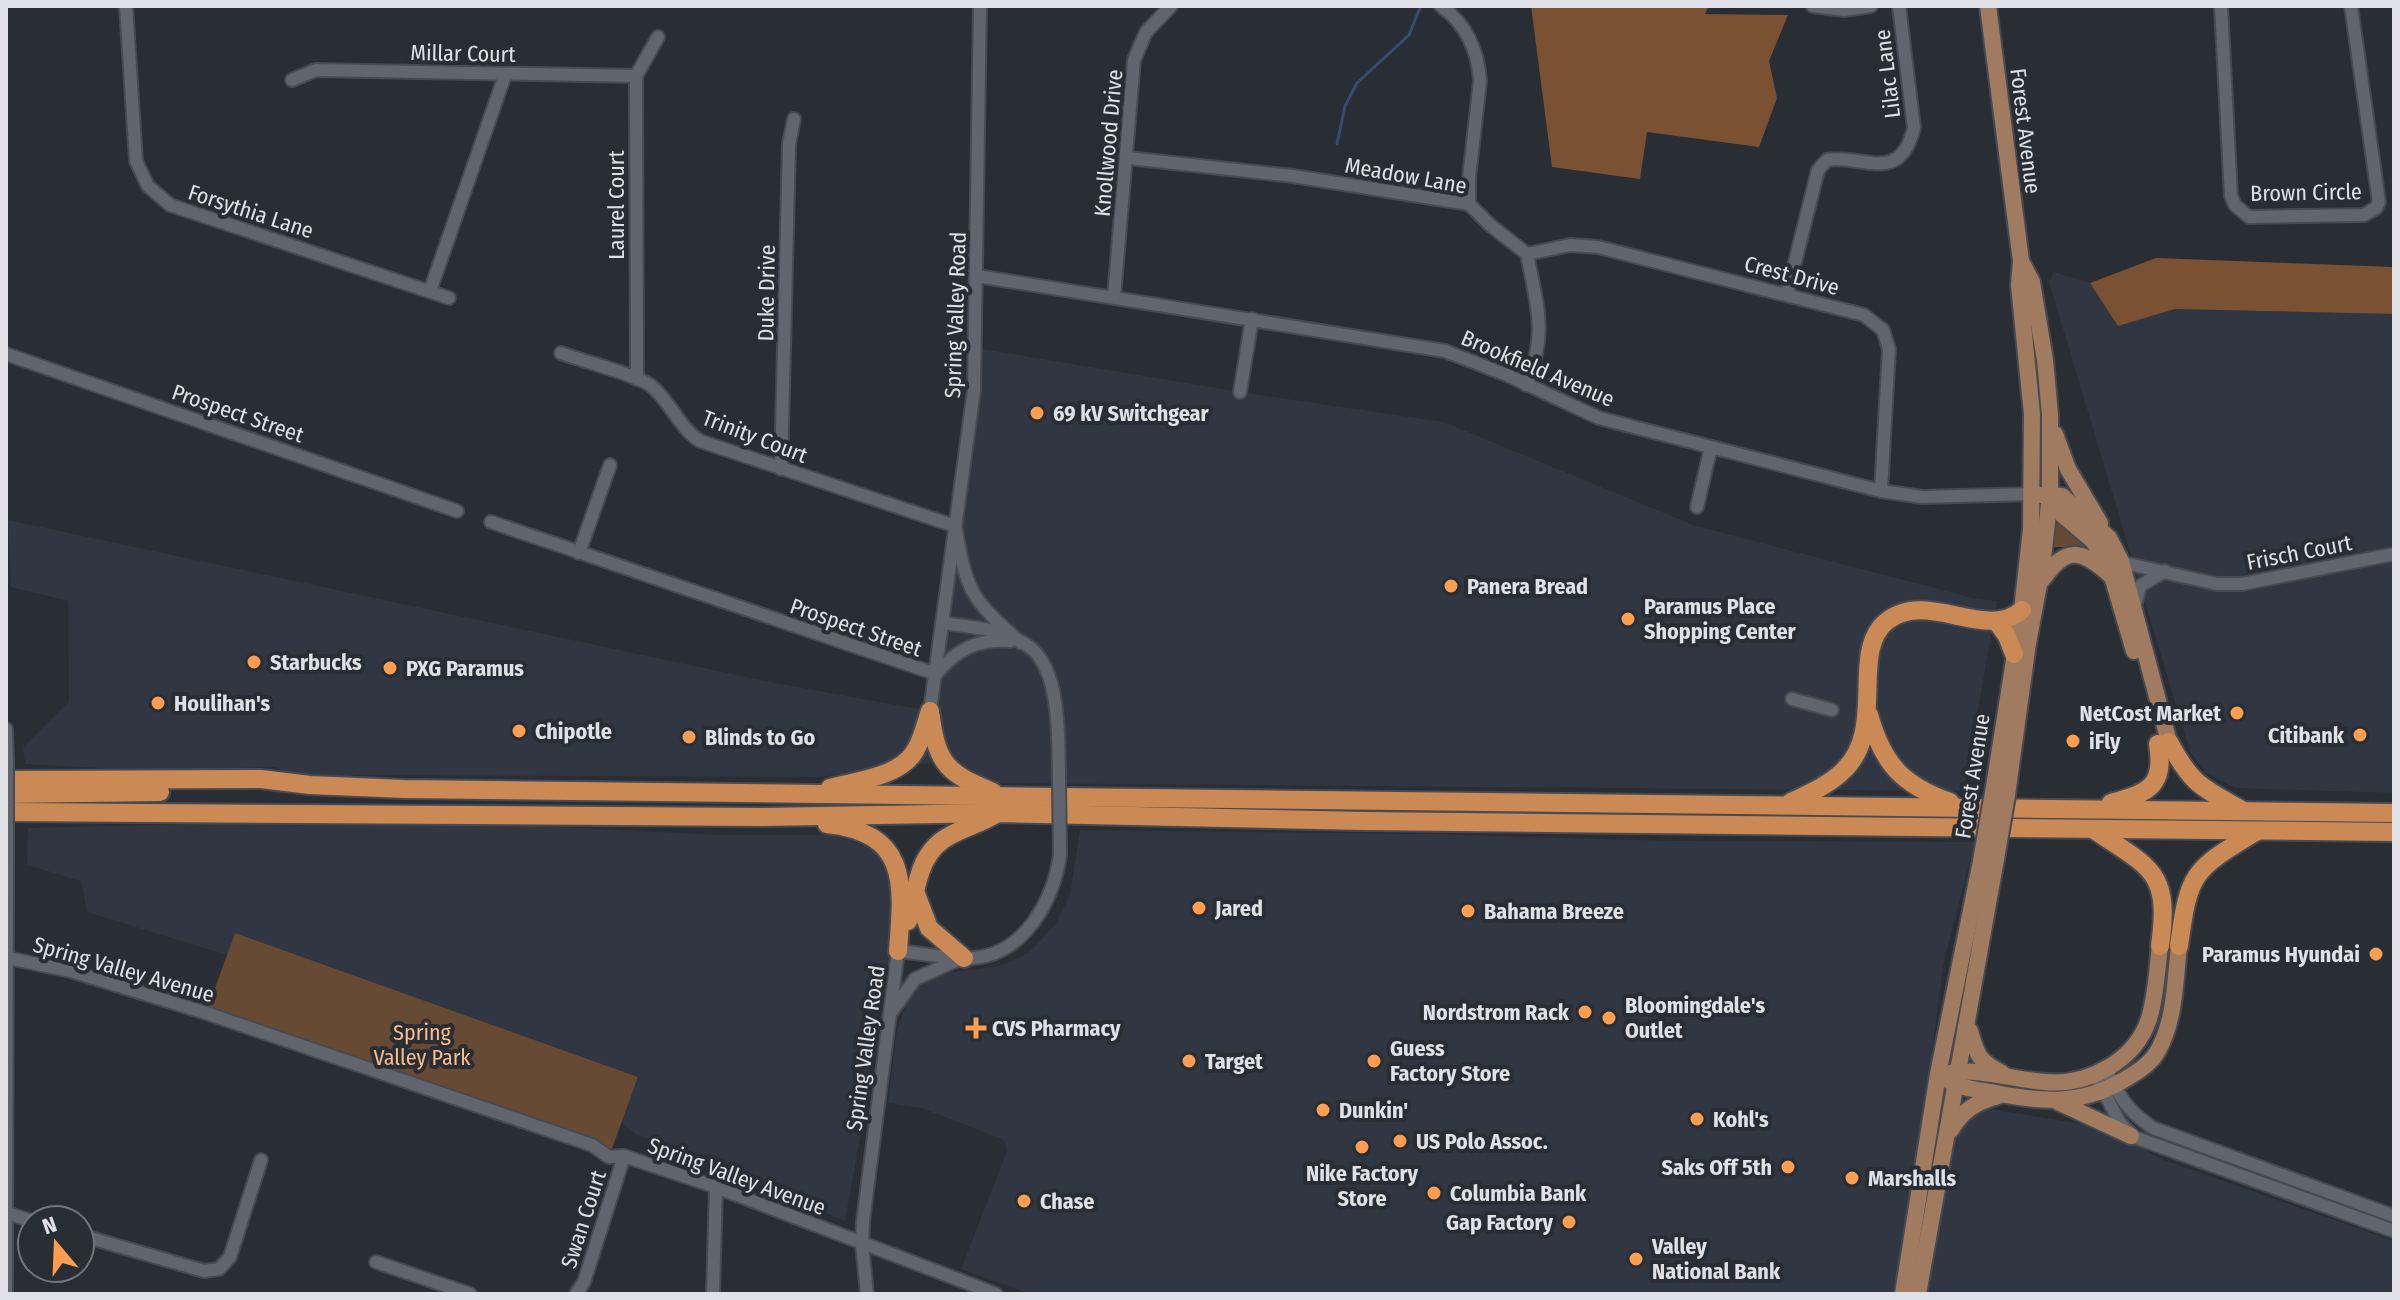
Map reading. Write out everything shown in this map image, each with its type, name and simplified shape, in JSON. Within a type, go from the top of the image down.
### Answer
[{"type":"highway","points":[[1785,804],[1819,788],[1845,769],[1855,756],[1863,739],[1868,711],[1871,646],[1886,621],[1912,610],[1924,610],[1997,622],[2012,619],[2022,610]]},
{"type":"highway","points":[[1997,622],[2014,654]]},
{"type":"highway","points":[[809,794],[872,776],[904,763],[915,751],[930,711]]},
{"type":"highway","points":[[930,711],[935,747],[942,760],[998,804]]},
{"type":"highway","points":[[1868,711],[1881,751],[1906,781],[1928,794],[1964,807]]},
{"type":"highway","points":[[2085,809],[2145,791],[2158,777],[2164,743]]},
{"type":"highway","points":[[2164,743],[2193,780],[2244,812]]},
{"type":"highway","points":[[6,780],[261,779],[310,785],[418,789],[809,794],[1365,821],[2394,832]]},
{"type":"highway","points":[[6,794],[261,791],[310,785]]},
{"type":"highway","points":[[898,951],[922,865],[936,845],[948,836],[978,825],[998,804]]},
{"type":"highway","points":[[6,812],[760,817],[998,804],[1785,804],[2394,813]]},
{"type":"highway","points":[[6,822],[64,813]]},
{"type":"highway","points":[[760,817],[839,825],[865,834],[888,851],[897,867],[902,894],[898,951]]},
{"type":"highway","points":[[2093,829],[2138,859],[2156,879],[2170,946]]},
{"type":"highway","points":[[2170,946],[2191,883],[2212,859],[2258,831]]},
{"type":"highway","points":[[916,894],[929,928],[964,958]]},
{"type":"main road","name":"Forest Avenue","points":[[1988,6],[2021,261],[2019,285],[2032,414],[2032,494],[2000,794]]},
{"type":"main road","name":"Forest Avenue","points":[[1918,1294],[1944,1139],[1968,1023],[1989,860],[2039,584],[2050,495],[2050,415],[2045,360],[2032,282],[2021,261]]},
{"type":"main road","points":[[2050,415],[2068,469],[2109,538],[2114,567],[2164,743]]},
{"type":"main road","points":[[2032,494],[2062,496],[2109,538]]},
{"type":"main road","points":[[2050,495],[2059,512],[2093,541],[2114,567],[2135,606],[2164,743]]},
{"type":"main road","points":[[2039,584],[2055,561],[2072,555],[2114,567]]},
{"type":"main road","name":"Forest Avenue","points":[[1903,1294],[1938,1074],[1989,860]]},
{"type":"main road","points":[[1958,1078],[2011,1078],[2049,1083],[2101,1072],[2132,1049],[2143,1035],[2170,946]]},
{"type":"main road","points":[[1938,1074],[2004,1095],[2053,1100],[2069,1100],[2108,1089],[2138,1072],[2155,1056],[2167,1028],[2170,946]]},
{"type":"main road","points":[[1968,1023],[1976,1052],[1984,1064],[2011,1078]]},
{"type":"main road","points":[[1944,1139],[1960,1115],[1972,1105],[2004,1095]]},
{"type":"main road","points":[[2053,1100],[2131,1136]]},
{"type":"street","name":"Forsythia Lane","points":[[126,6],[133,147],[140,173],[158,197],[170,205],[449,298]]},
{"type":"street","name":"Spring Valley Road","points":[[930,711],[974,390],[980,6]]},
{"type":"street","name":"Knollwood Drive","points":[[1114,297],[1134,60],[1146,32],[1171,6]]},
{"type":"street","points":[[1441,6],[1467,33],[1479,65],[1469,204]]},
{"type":"street","points":[[1813,6],[1844,10],[1871,6]]},
{"type":"street","name":"Lilac Lane","points":[[1787,294],[1818,170],[1827,160],[1839,158],[1866,164],[1891,162],[1910,143],[1914,128],[1899,6]]},
{"type":"street","name":"Brown Circle","points":[[2221,6],[2231,196],[2235,205],[2249,217],[2364,215],[2376,208],[2379,202],[2351,6]]},
{"type":"street","name":"Laurel Court","points":[[637,379],[636,76],[658,37]]},
{"type":"street","name":"Millar Court","points":[[292,80],[316,70],[636,76]]},
{"type":"street","points":[[430,291],[505,75]]},
{"type":"street","name":"Duke Drive","points":[[781,469],[789,144],[794,119]]},
{"type":"street","name":"Meadow Lane","points":[[1128,158],[1293,176],[1469,204],[1527,254]]},
{"type":"street","name":"Crest Drive","points":[[1527,254],[1570,245],[1598,247],[1787,294],[1864,315],[1876,322],[1887,339],[1889,349],[1881,491]]},
{"type":"street","points":[[1526,385],[1536,362],[1540,327],[1527,254]]},
{"type":"street","name":"Brookfield Avenue","points":[[977,276],[1445,351],[1599,418],[1881,491],[1922,497],[2032,494]]},
{"type":"street","points":[[1240,392],[1252,319]]},
{"type":"street","name":"Trinity Court","points":[[561,353],[637,379],[659,393],[690,435],[700,441],[955,526]]},
{"type":"street","name":"Prospect Street","points":[[6,354],[457,511]]},
{"type":"street","points":[[1697,507],[1711,447]]},
{"type":"street","points":[[579,553],[610,465]]},
{"type":"street","name":"Prospect Street","points":[[491,522],[936,674]]},
{"type":"street","points":[[955,526],[965,578],[972,593],[1021,643]]},
{"type":"street","name":"Frisch Court","points":[[2114,567],[2165,571],[2217,584],[2242,584],[2394,554]]},
{"type":"street","points":[[2135,606],[2140,586],[2165,571]]},
{"type":"street","name":"Spring Valley Road","points":[[867,1294],[862,1244],[898,951],[964,958],[999,952],[1013,944],[1045,905],[1057,874],[1060,855],[1058,742],[1050,682],[1037,655],[1021,643],[982,628],[942,623]]},
{"type":"street","points":[[936,674],[956,654],[972,644],[988,640],[1021,643]]},
{"type":"street","points":[[1792,699],[1832,710]]},
{"type":"street","points":[[6,729],[6,1294]]},
{"type":"street","name":"Spring Valley Avenue","points":[[8,958],[71,971],[206,1013],[592,1145],[609,1157],[624,1156],[716,1187],[996,1294]]},
{"type":"street","points":[[888,1018],[915,979],[964,958]]},
{"type":"street","points":[[2101,1072],[2120,1123],[2131,1136],[2394,1231]]},
{"type":"street","points":[[2108,1089],[2132,1114],[2153,1128],[2394,1216]]},
{"type":"street","name":"Swan Court","points":[[576,1294],[584,1282],[624,1156]]},
{"type":"street","points":[[96,1240],[204,1271],[219,1269],[230,1257],[261,1160]]},
{"type":"street","points":[[713,1294],[716,1187]]},
{"type":"street","points":[[376,1262],[470,1294]]},
{"type":"shaded area","points":[[1531,6],[1709,6],[1705,14],[1788,15],[1769,61],[1777,98],[1759,147],[1647,132],[1640,179],[1552,167]]},
{"type":"shaded area","points":[[2156,258],[2394,267],[2394,314],[2175,309],[2118,326],[2090,283]]},
{"type":"shaded area","points":[[2054,272],[2090,283],[2118,326],[2175,309],[2394,314],[2394,793],[2235,788],[2205,772],[2190,752],[2049,282]]},
{"type":"shaded area","points":[[976,348],[1444,422],[1693,525],[1973,598],[1997,601],[1964,791],[997,783],[952,761],[821,777],[289,775],[276,767],[140,770],[25,764],[23,747],[69,702],[68,601],[11,587],[8,520],[765,681],[929,711]]},
{"type":"shaded area","points":[[277,822],[542,826],[719,835],[831,835],[875,849],[891,872],[892,952],[871,1045],[869,1089],[845,1221],[636,1134],[622,1123],[638,1077],[235,933],[227,955],[87,912],[81,881],[27,865],[28,828]]},
{"type":"shaded area","points":[[1080,830],[1431,834],[1676,841],[1975,842],[1944,961],[1927,1090],[1985,1108],[2101,1127],[2164,1160],[2394,1241],[2394,1294],[1031,1294],[961,1269],[1007,1151],[1004,1140],[922,1108],[888,1103],[897,1029],[910,995],[932,975],[1000,966],[1028,953],[1055,925],[1070,895]]},
{"type":"green space","points":[[2056,518],[2087,543],[2085,547],[2054,547]]},
{"type":"green space","name":"Spring Valley Park","points":[[235,933],[638,1077],[609,1157],[206,1013]]},
{"type":"waterway","points":[[1337,144],[1345,106],[1357,83],[1409,35],[1420,8]]},
{"type":"place","name":"69 kV Switchgear","points":[[1037,413]]},
{"type":"place","name":"Panera Bread","points":[[1451,586]]},
{"type":"place","name":"Paramus Place Shopping Center","points":[[1628,619]]},
{"type":"place","name":"Starbucks","points":[[254,662]]},
{"type":"place","name":"PXG Paramus","points":[[390,668]]},
{"type":"place","name":"Houlihan's","points":[[158,703]]},
{"type":"place","name":"NetCost Market","points":[[2237,713]]},
{"type":"place","name":"Chipotle","points":[[519,731]]},
{"type":"place","name":"Citibank","points":[[2360,735]]},
{"type":"place","name":"Blinds to Go","points":[[689,737]]},
{"type":"place","name":"iFly","points":[[2073,741]]},
{"type":"place","name":"Jared","points":[[1199,908]]},
{"type":"place","name":"Bahama Breeze","points":[[1468,911]]},
{"type":"place","name":"Paramus Hyundai","points":[[2376,954]]},
{"type":"place","name":"Nordstrom Rack","points":[[1585,1012]]},
{"type":"place","name":"Bloomingdale's Outlet","points":[[1609,1018]]},
{"type":"place","name":"CVS Pharmacy","points":[[976,1028]]},
{"type":"place","name":"Target","points":[[1189,1061]]},
{"type":"place","name":"Guess Factory Store","points":[[1374,1061]]},
{"type":"place","name":"Dunkin'","points":[[1323,1110]]},
{"type":"place","name":"Kohl's","points":[[1697,1119]]},
{"type":"place","name":"US Polo Assoc.","points":[[1400,1141]]},
{"type":"place","name":"Nike Factory Store","points":[[1362,1147]]},
{"type":"place","name":"Saks Off 5th","points":[[1788,1167]]},
{"type":"place","name":"Marshalls","points":[[1852,1178]]},
{"type":"place","name":"Columbia Bank","points":[[1434,1193]]},
{"type":"place","name":"Chase","points":[[1024,1201]]},
{"type":"place","name":"Gap Factory","points":[[1569,1222]]},
{"type":"place","name":"Valley National Bank","points":[[1636,1259]]}]
